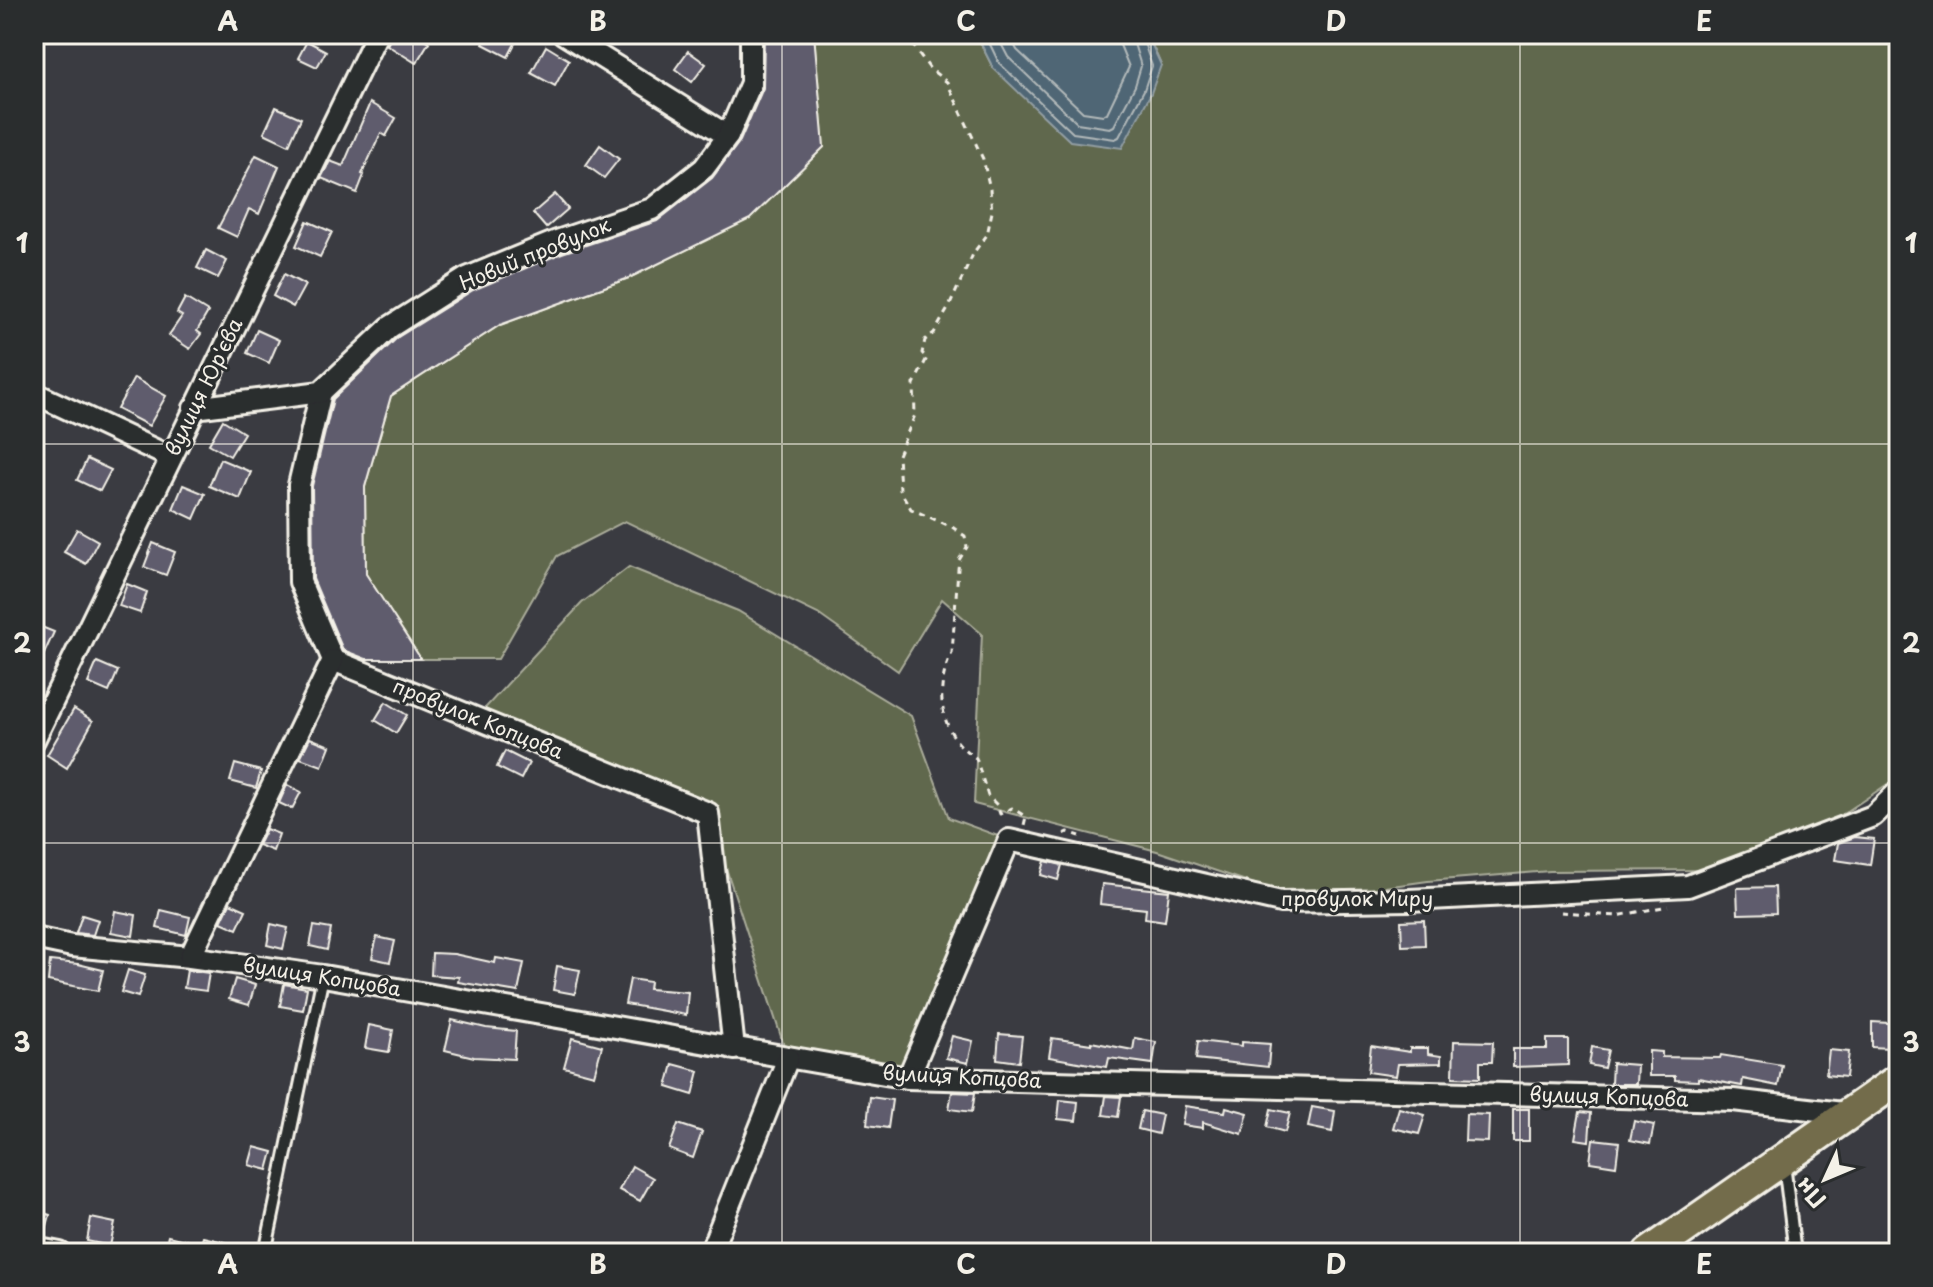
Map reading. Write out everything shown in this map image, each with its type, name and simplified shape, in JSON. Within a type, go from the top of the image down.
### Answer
[{"type":"main road","points":[[1649,1253],[1899,1079]]},
{"type":"street","name":"вулиця Юр'єва","points":[[34,740],[377,34]]},
{"type":"street","points":[[564,34],[728,136]]},
{"type":"street","name":"Новий провулок","points":[[321,392],[390,327],[467,278],[557,241],[652,209],[704,168],[728,136],[751,83],[751,34]]},
{"type":"street","points":[[190,957],[333,660],[300,582],[299,485],[321,392],[194,408]]},
{"type":"street","points":[[34,393],[170,457]]},
{"type":"street","name":"провулок Копцова","points":[[333,660],[708,813],[734,1049]]},
{"type":"street","name":"провулок Миру","points":[[908,1078],[1009,840],[1281,902],[1409,900],[1688,886],[1873,816],[1899,791]]},
{"type":"street","name":"вулиця Копцова","points":[[34,938],[72,946],[190,957],[323,976],[908,1078],[1733,1100],[1851,1114]]},
{"type":"street","points":[[710,1253],[788,1058]]},
{"type":"street","points":[[34,1248],[60,1253]]},
{"type":"lane","points":[[265,1253],[323,976]]},
{"type":"lane","points":[[1783,1159],[1795,1253]]},
{"type":"path","points":[[905,34],[930,69],[947,82],[983,159],[992,212],[987,235],[974,252],[934,333],[925,340],[922,353],[927,358],[914,384],[915,415],[898,455],[900,490],[911,509],[965,536],[967,547],[959,560],[958,569],[952,653],[942,686],[946,727],[961,749],[976,758],[988,796],[997,805],[1000,814],[1012,808],[1026,817],[1022,830]]},
{"type":"path","points":[[1057,836],[1068,832],[1080,837]]},
{"type":"path","points":[[1554,911],[1617,916],[1670,906]]},
{"type":"green space","points":[[814,34],[976,34],[993,68],[1161,65],[1147,34],[1899,34],[1898,777],[1794,847],[1700,870],[1550,871],[1428,881],[1299,899],[1157,851],[974,804],[982,634],[942,599],[898,671],[818,614],[625,521],[557,556],[498,659],[421,659],[366,574],[365,487],[391,396],[500,325],[629,278],[750,219],[824,147]]},
{"type":"green space","points":[[629,567],[738,611],[911,716],[949,818],[1009,840],[908,1078],[788,1058],[708,813],[476,718],[582,603]]},
{"type":"water","points":[[976,34],[1147,34],[1161,65],[1151,93],[1122,148],[1070,141],[993,68]]},
{"type":"building","points":[[393,34],[415,34],[429,42],[416,63],[387,45]]},
{"type":"building","points":[[489,34],[520,34],[508,57],[483,44]]},
{"type":"building","points":[[764,34],[814,34],[824,147],[750,219],[629,278],[500,325],[391,396],[365,487],[366,574],[421,659],[366,659],[343,650],[313,579],[312,486],[333,399],[398,337],[473,290],[562,253],[657,221],[712,178],[740,141],[763,88]]},
{"type":"building","points":[[307,41],[326,51],[317,67],[298,58]]},
{"type":"building","points":[[546,46],[569,60],[555,86],[531,73]]},
{"type":"building","points":[[688,51],[706,64],[692,82],[675,69]]},
{"type":"building","points":[[370,103],[396,118],[386,136],[381,133],[362,174],[357,193],[321,178],[330,161],[343,166]]},
{"type":"building","points":[[276,107],[301,118],[289,145],[264,133]]},
{"type":"building","points":[[600,145],[619,159],[604,178],[586,165]]},
{"type":"building","points":[[256,155],[279,166],[259,214],[249,209],[237,237],[218,228]]},
{"type":"building","points":[[555,194],[568,209],[546,228],[533,213]]},
{"type":"building","points":[[307,221],[332,232],[320,257],[296,246]]},
{"type":"building","points":[[206,250],[227,261],[218,278],[197,268]]},
{"type":"building","points":[[284,274],[305,285],[293,307],[273,296]]},
{"type":"building","points":[[185,298],[208,312],[197,331],[201,334],[190,349],[169,335],[182,316],[177,313]]},
{"type":"building","points":[[257,330],[279,340],[269,363],[247,353]]},
{"type":"building","points":[[134,378],[166,396],[149,426],[117,409]]},
{"type":"building","points":[[223,420],[244,433],[230,456],[209,444]]},
{"type":"building","points":[[87,459],[111,470],[100,491],[77,480]]},
{"type":"building","points":[[220,459],[251,472],[240,499],[209,486]]},
{"type":"building","points":[[183,485],[205,494],[194,519],[173,509]]},
{"type":"building","points":[[77,529],[98,541],[86,564],[64,552]]},
{"type":"building","points":[[153,543],[175,552],[166,575],[144,567]]},
{"type":"building","points":[[127,584],[147,592],[140,613],[119,606]]},
{"type":"building","points":[[34,624],[54,632],[44,654],[34,650]]},
{"type":"building","points":[[97,662],[118,671],[109,692],[88,683]]},
{"type":"building","points":[[386,702],[407,715],[396,733],[375,720]]},
{"type":"building","points":[[74,709],[93,721],[67,768],[47,755]]},
{"type":"building","points":[[310,738],[330,746],[322,766],[300,758]]},
{"type":"building","points":[[505,751],[529,763],[521,779],[497,767]]},
{"type":"building","points":[[235,764],[261,771],[256,788],[230,781]]},
{"type":"building","points":[[287,785],[301,792],[292,809],[279,803]]},
{"type":"building","points":[[266,829],[279,834],[273,851],[258,845]]},
{"type":"building","points":[[1855,837],[1874,839],[1870,865],[1835,860],[1838,843]]},
{"type":"building","points":[[1045,861],[1062,865],[1058,880],[1041,875]]},
{"type":"building","points":[[1102,884],[1169,891],[1165,921],[1145,918],[1146,909],[1100,904]]},
{"type":"building","points":[[1775,887],[1776,913],[1738,914],[1737,888]]},
{"type":"building","points":[[230,903],[246,910],[237,929],[221,922]]},
{"type":"building","points":[[161,910],[190,917],[186,935],[157,928]]},
{"type":"building","points":[[115,911],[136,915],[133,936],[111,932]]},
{"type":"building","points":[[82,915],[98,920],[93,935],[76,933]]},
{"type":"building","points":[[1424,920],[1425,945],[1402,946],[1401,921]]},
{"type":"building","points":[[271,924],[288,928],[283,949],[267,945]]},
{"type":"building","points":[[314,926],[331,929],[327,950],[310,946]]},
{"type":"building","points":[[377,937],[395,941],[390,962],[372,958]]},
{"type":"building","points":[[432,953],[454,954],[495,963],[496,958],[524,963],[518,992],[458,982],[459,977],[431,975]]},
{"type":"building","points":[[50,961],[103,970],[98,991],[48,981]]},
{"type":"building","points":[[557,966],[580,970],[575,994],[553,990]]},
{"type":"building","points":[[128,970],[145,975],[138,997],[121,992]]},
{"type":"building","points":[[187,970],[209,973],[206,991],[184,988]]},
{"type":"building","points":[[235,979],[255,985],[249,1005],[229,999]]},
{"type":"building","points":[[630,979],[650,982],[649,989],[688,992],[686,1015],[625,1004]]},
{"type":"building","points":[[284,984],[307,988],[303,1010],[280,1006]]},
{"type":"building","points":[[452,1020],[516,1031],[514,1059],[474,1057],[445,1050]]},
{"type":"building","points":[[1872,1022],[1889,1023],[1889,1048],[1872,1047]]},
{"type":"building","points":[[369,1025],[393,1030],[389,1052],[365,1048]]},
{"type":"building","points":[[999,1034],[1022,1036],[1019,1062],[997,1059]]},
{"type":"building","points":[[952,1036],[973,1041],[968,1063],[946,1058]]},
{"type":"building","points":[[572,1038],[602,1046],[594,1075],[564,1067]]},
{"type":"building","points":[[1052,1038],[1133,1050],[1135,1038],[1156,1042],[1153,1064],[1109,1058],[1107,1067],[1049,1057]]},
{"type":"building","points":[[1547,1039],[1568,1039],[1568,1065],[1513,1067],[1513,1049],[1547,1049]]},
{"type":"building","points":[[1198,1041],[1242,1046],[1242,1042],[1270,1044],[1268,1067],[1196,1059]]},
{"type":"building","points":[[1454,1041],[1493,1042],[1492,1062],[1480,1062],[1480,1078],[1453,1077]]},
{"type":"building","points":[[1371,1046],[1410,1052],[1410,1048],[1428,1048],[1428,1054],[1441,1056],[1441,1063],[1398,1064],[1396,1076],[1368,1072]]},
{"type":"building","points":[[1592,1047],[1608,1050],[1604,1068],[1589,1065]]},
{"type":"building","points":[[1829,1050],[1849,1052],[1846,1077],[1826,1075]]},
{"type":"building","points":[[1649,1051],[1662,1052],[1662,1057],[1720,1058],[1721,1055],[1782,1065],[1778,1086],[1743,1079],[1742,1086],[1698,1078],[1698,1081],[1675,1080],[1675,1076],[1649,1076]]},
{"type":"building","points":[[1612,1063],[1637,1065],[1636,1084],[1611,1084]]},
{"type":"building","points":[[673,1064],[699,1071],[693,1095],[667,1087]]},
{"type":"building","points":[[952,1092],[975,1093],[972,1112],[949,1109]]},
{"type":"building","points":[[1106,1096],[1121,1097],[1118,1117],[1103,1115]]},
{"type":"building","points":[[870,1097],[892,1100],[888,1128],[867,1125]]},
{"type":"building","points":[[1060,1100],[1078,1102],[1076,1121],[1058,1119]]},
{"type":"building","points":[[1185,1106],[1225,1112],[1226,1107],[1248,1113],[1242,1134],[1203,1122],[1203,1128],[1182,1125]]},
{"type":"building","points":[[1312,1107],[1335,1111],[1332,1132],[1308,1127]]},
{"type":"building","points":[[1399,1108],[1425,1115],[1419,1134],[1393,1128]]},
{"type":"building","points":[[1271,1109],[1290,1113],[1285,1132],[1267,1127]]},
{"type":"building","points":[[1513,1109],[1529,1109],[1529,1141],[1513,1141]]},
{"type":"building","points":[[1142,1111],[1162,1115],[1158,1134],[1138,1129]]},
{"type":"building","points":[[1580,1112],[1591,1113],[1589,1141],[1575,1139]]},
{"type":"building","points":[[1466,1114],[1489,1115],[1488,1142],[1465,1141]]},
{"type":"building","points":[[1634,1121],[1654,1125],[1650,1144],[1630,1140]]},
{"type":"building","points":[[678,1124],[702,1132],[693,1158],[669,1149]]},
{"type":"building","points":[[1593,1139],[1619,1142],[1616,1166],[1590,1162]]},
{"type":"building","points":[[254,1147],[273,1152],[268,1170],[249,1165]]},
{"type":"building","points":[[632,1166],[653,1178],[640,1201],[619,1190]]},
{"type":"building","points":[[34,1210],[50,1215],[44,1237],[34,1235]]},
{"type":"building","points":[[91,1218],[115,1223],[110,1246],[87,1241]]},
{"type":"building","points":[[168,1236],[201,1244],[203,1237],[249,1248],[248,1253],[163,1253]]}]
